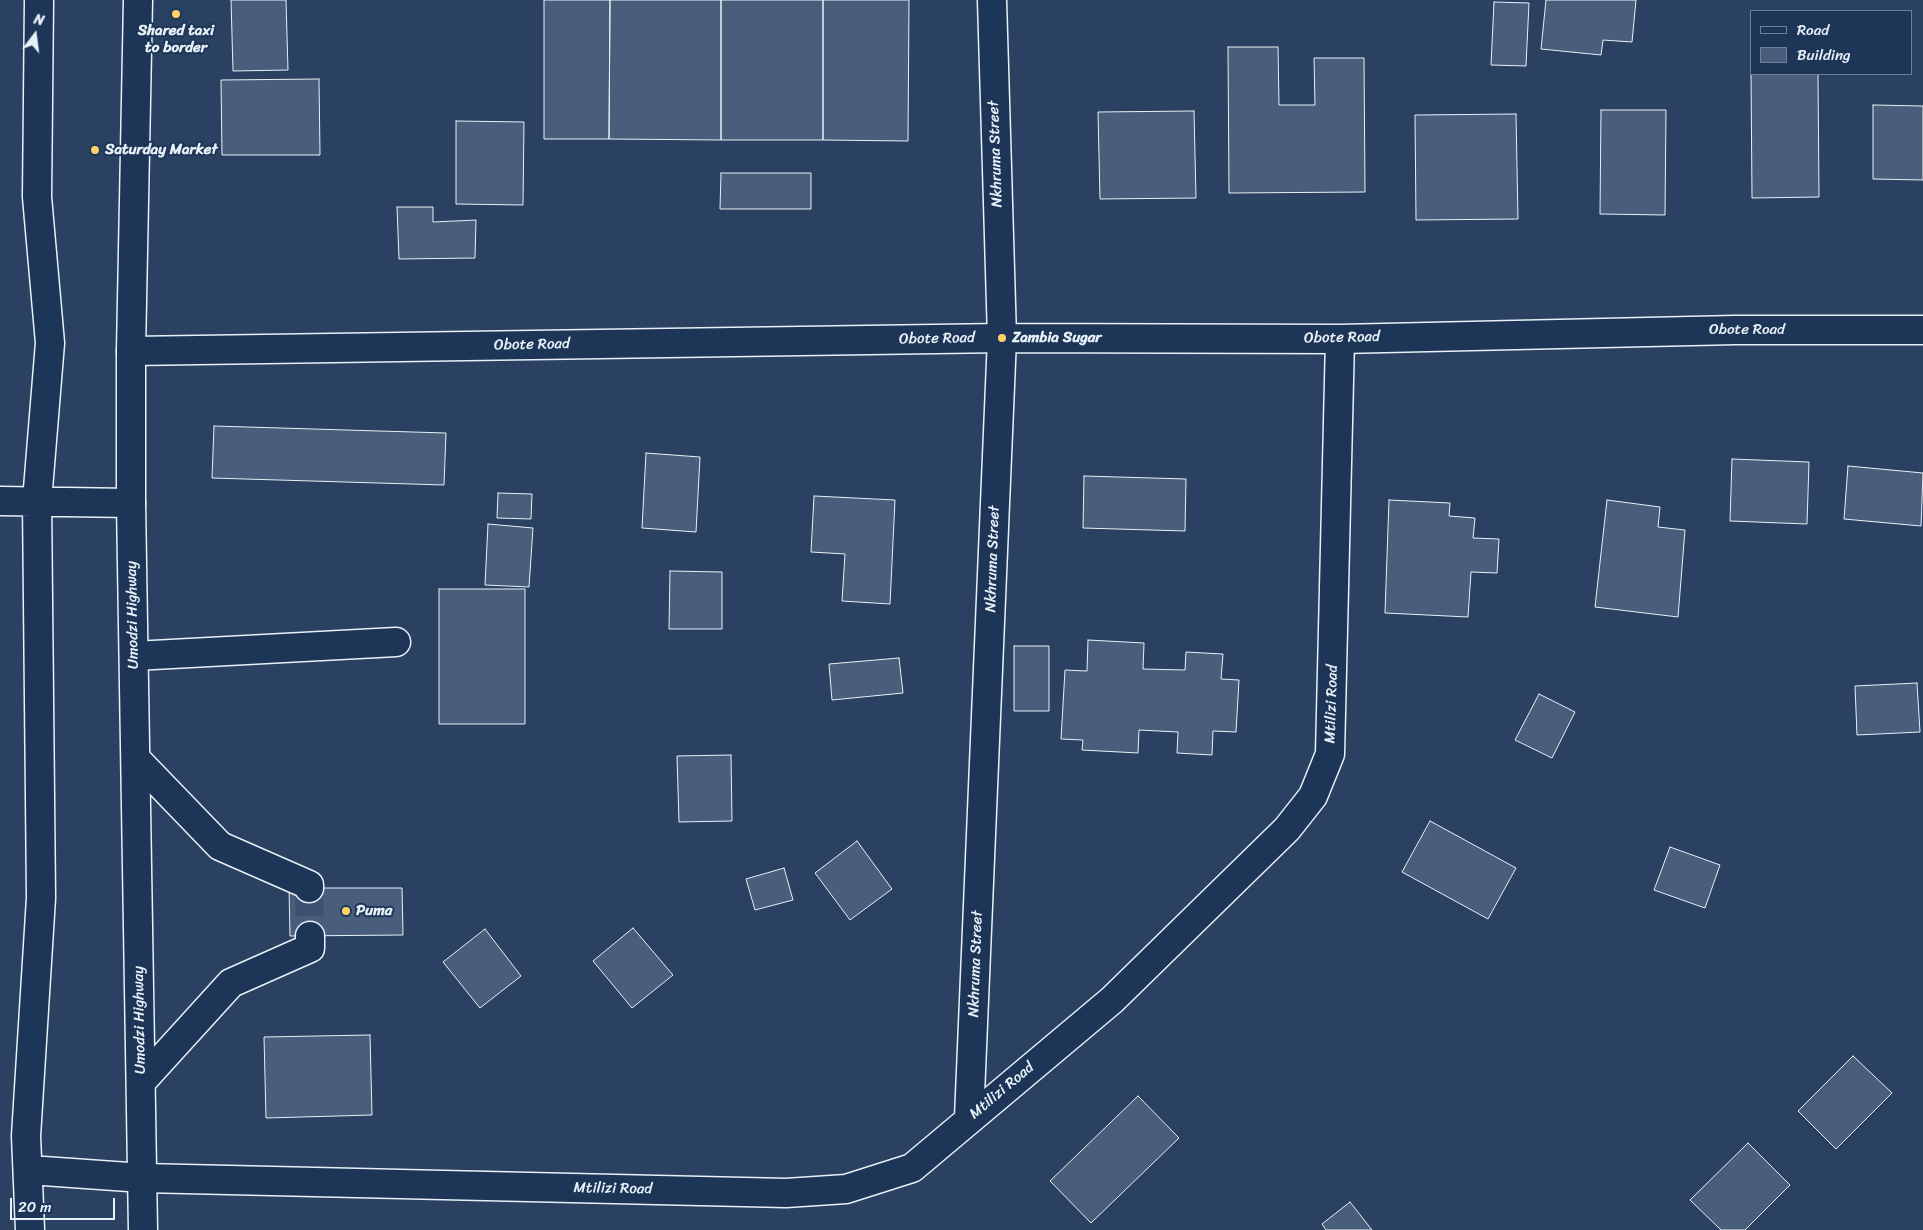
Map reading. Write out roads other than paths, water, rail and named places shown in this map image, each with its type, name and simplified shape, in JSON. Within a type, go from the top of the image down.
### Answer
[{"type":"main road","points":[[30,1230],[29,1170],[26,1136],[41,898],[37,501],[50,343],[37,197],[39,0]]},
{"type":"main road","name":"Umodzi Highway","points":[[138,0],[131,351],[131,503],[143,1230]]},
{"type":"main road","name":"Nkhruma Street","points":[[969,1118],[1002,338],[992,0]]},
{"type":"main road","name":"Obote Road","points":[[131,351],[1002,338],[1340,339],[1735,330],[1923,330]]},
{"type":"main road","name":"Mtilizi Road","points":[[29,1170],[143,1178],[786,1193],[846,1189],[912,1168],[969,1118],[1112,1000],[1287,829],[1313,796],[1330,754],[1340,339]]},
{"type":"main road","points":[[0,501],[131,503]]},
{"type":"main road","points":[[134,656],[396,642]]},
{"type":"main road","points":[[136,759],[220,846],[310,886],[309,888]]},
{"type":"main road","points":[[141,1082],[231,983],[310,948],[310,936]]},
{"type":"tunnel","points":[[309,888],[310,936]]},
{"type":"place","name":"Shared taxi to border","points":[[176,14]]},
{"type":"place","name":"Saturday Market","points":[[95,150]]},
{"type":"place","name":"Zambia Sugar","points":[[1002,338]]},
{"type":"place","name":"Puma","points":[[346,911]]}]
